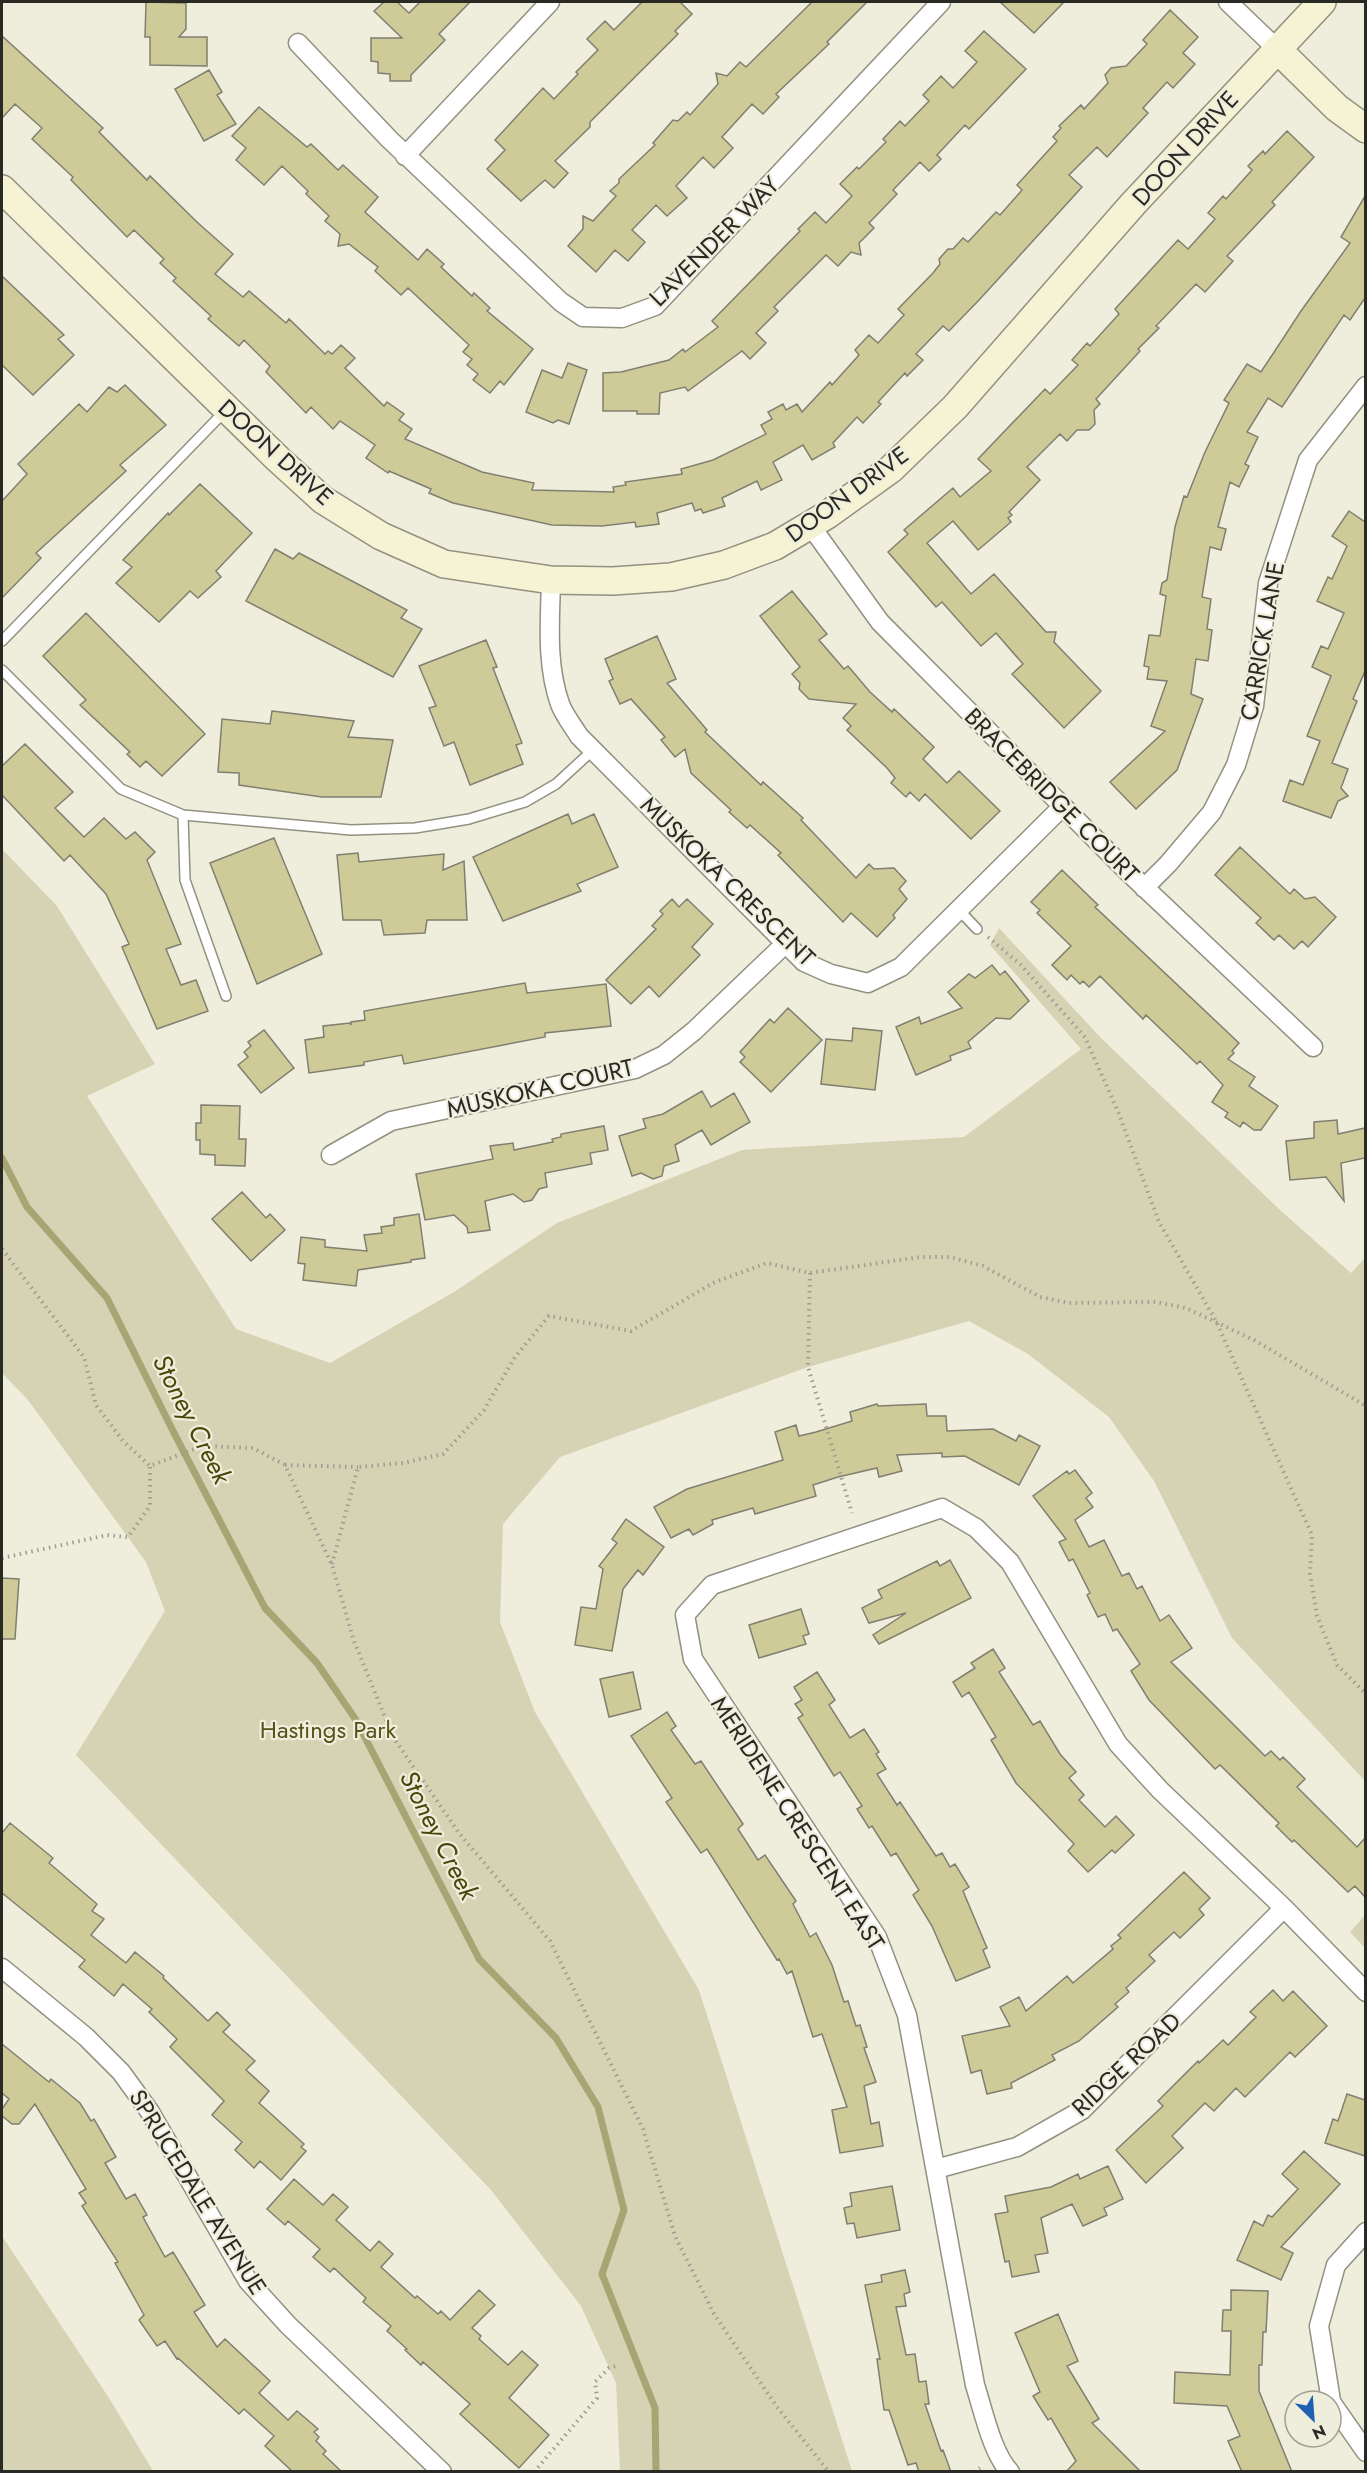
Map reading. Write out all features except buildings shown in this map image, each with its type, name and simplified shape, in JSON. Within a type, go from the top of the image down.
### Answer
[{"type":"street","points":[[405,156],[550,2]]},
{"type":"street","name":"LAVENDER WAY","points":[[298,43],[405,156],[561,302],[583,317],[622,318],[655,306],[941,2]]},
{"type":"street","points":[[1228,2],[1337,108],[1365,129]]},
{"type":"street","name":"DOON DRIVE","points":[[2,189],[278,459],[323,500],[381,536],[444,564],[551,580],[613,581],[671,577],[724,565],[775,546],[810,525],[891,469],[955,407],[1133,204],[1322,2]]},
{"type":"street","name":"CARRICK LANE","points":[[1144,888],[1168,864],[1212,812],[1236,765],[1254,706],[1268,583],[1308,460],[1365,386]]},
{"type":"street","name":"BRACEBRIDGE COURT","points":[[810,525],[880,622],[1144,888],[1313,1047]]},
{"type":"street","name":"MUSKOKA CRESCENT","points":[[551,580],[549,638],[551,670],[560,707],[579,736],[804,962],[831,975],[868,983],[901,967],[1062,807]]},
{"type":"street","name":"MUSKOKA COURT","points":[[331,1155],[391,1121],[635,1069],[664,1055],[694,1031],[786,943]]},
{"type":"street","name":"MERIDENE CRESCENT EAST","points":[[1010,2472],[992,2436],[975,2385],[908,2015],[877,1938],[693,1659],[686,1615],[712,1585],[942,1508],[976,1528],[1010,1562],[1118,1744],[1160,1790],[1284,1908],[1365,1992]]},
{"type":"street","name":"RIDGE ROAD","points":[[936,2169],[1017,2147],[1082,2110],[1284,1908]]},
{"type":"street","name":"SPRUCEDALE AVENUE","points":[[2,1968],[86,2037],[122,2072],[150,2112],[248,2281],[288,2325],[442,2472]]},
{"type":"street","points":[[1329,2389],[1319,2326],[1336,2265],[1365,2232]]},
{"type":"street","points":[[1343,2419],[1365,2452]]},
{"type":"lane","points":[[2,641],[228,409]]},
{"type":"lane","points":[[2,670],[121,789],[183,815],[351,830],[415,828],[469,819],[525,802],[556,784],[593,750]]},
{"type":"lane","points":[[183,815],[185,880],[226,996]]},
{"type":"lane","points":[[959,910],[977,929]]},
{"type":"path","points":[[977,929],[1000,945],[1021,965],[1085,1037],[1119,1114],[1159,1222],[1216,1321],[1312,1535],[1310,1574],[1317,1616],[1337,1665],[1365,1694]]},
{"type":"path","points":[[2,1249],[84,1357],[96,1405],[123,1441],[150,1466],[150,1506],[128,1537],[107,1535],[2,1558]]},
{"type":"path","points":[[150,1466],[202,1446],[254,1448],[285,1465],[358,1467],[403,1462],[443,1454],[484,1410],[515,1357],[549,1316],[631,1332],[715,1282],[767,1263],[810,1273],[920,1257],[950,1257],[983,1266],[1040,1297],[1068,1303],[1156,1302],[1186,1308],[1254,1340],[1365,1406]]},
{"type":"path","points":[[810,1273],[808,1367],[852,1513]]},
{"type":"path","points":[[285,1465],[332,1565],[354,1641],[393,1737],[459,1833],[550,1941],[643,2129],[675,2236],[714,2314],[777,2407],[829,2472]]},
{"type":"path","points":[[332,1565],[358,1467]]},
{"type":"path","points":[[534,2472],[597,2398],[595,2382],[609,2368],[619,2365]]},
{"type":"path","points":[[974,2472],[980,2468]]},
{"type":"green space","name":"Hastings Park","points":[[2,849],[57,906],[155,1064],[87,1096],[236,1329],[330,1363],[454,1292],[557,1223],[742,1150],[964,1137],[1081,1049],[990,945],[999,928],[1101,1038],[1280,1210],[1351,1273],[1365,1258],[1365,1781],[1232,1638],[1154,1481],[1109,1417],[1028,1354],[969,1321],[808,1367],[560,1457],[503,1524],[500,1622],[535,1712],[699,1990],[852,2471],[620,2471],[616,2383],[581,2306],[491,2190],[76,1755],[165,1611],[146,1562],[28,1400],[2,1373]]},
{"type":"green space","points":[[1365,1915],[1365,1948],[1350,1932]]},
{"type":"green space","points":[[2,2236],[109,2398],[153,2471],[2,2471]]},
{"type":"waterway","name":"Stoney Creek","points":[[2,1158],[27,1207],[107,1298],[265,1608],[317,1663],[356,1720],[479,1959],[556,2038],[598,2107],[624,2210],[602,2274],[655,2408],[656,2472]]}]
